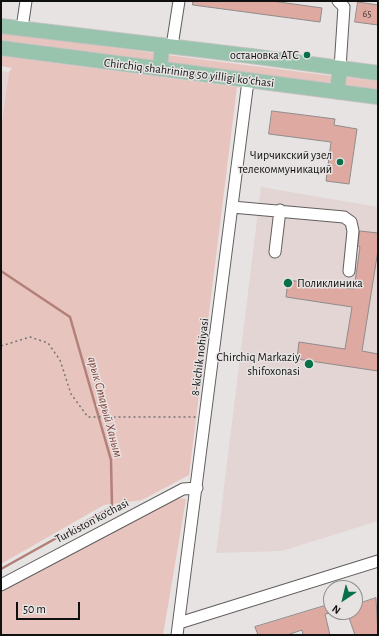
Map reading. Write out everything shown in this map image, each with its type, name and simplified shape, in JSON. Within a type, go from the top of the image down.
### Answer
[{"type":"main road","name":"Chirchiq shahrining 50 yilligi koʻchasi","points":[[1,26],[378,73]]},
{"type":"main road","points":[[160,69],[167,46]]},
{"type":"main road","name":"Chirchiq shahrining 50 yilligi koʻchasi","points":[[1,48],[378,97]]},
{"type":"main road","points":[[337,92],[340,68]]},
{"type":"street","points":[[22,28],[26,1]]},
{"type":"street","points":[[167,46],[178,1]]},
{"type":"street","points":[[338,1],[344,7],[340,68]]},
{"type":"street","name":"8-kichik nohiyasi","points":[[177,635],[248,81]]},
{"type":"street","points":[[232,207],[280,210],[344,217],[351,222],[353,231],[349,271]]},
{"type":"street","points":[[275,252],[280,210]]},
{"type":"street","name":"Turkiston ko‘chasi","points":[[1,584],[183,489],[197,488]]},
{"type":"street","points":[[179,623],[378,562]]},
{"type":"path","points":[[1,346],[30,337],[48,343],[60,360],[71,394],[88,417],[206,417]]},
{"type":"shaded area","points":[[1,32],[154,53],[153,60],[1,40]]},
{"type":"shaded area","points":[[167,55],[333,76],[332,83],[167,63]]},
{"type":"shaded area","points":[[1,56],[237,87],[189,475],[142,500],[104,505],[1,564],[1,129],[9,72],[12,68],[1,66]]},
{"type":"shaded area","points":[[1,71],[9,72],[1,129]]},
{"type":"shaded area","points":[[346,77],[378,81],[378,89],[345,85]]},
{"type":"shaded area","name":"Chirchiq Markaziy shifoxonasi","points":[[261,187],[378,207],[378,521],[282,551],[216,553]]},
{"type":"shaded area","points":[[177,498],[186,499],[163,635],[1,635],[1,591],[77,549]]},
{"type":"building","points":[[193,1],[272,1],[322,8],[320,22],[193,5]]},
{"type":"building","points":[[358,2],[378,5],[378,25],[355,22]]},
{"type":"building","name":"Чирчикский узел телекоммуникаций","points":[[272,111],[335,119],[334,125],[357,129],[349,184],[326,181],[331,142],[269,134]]},
{"type":"building","points":[[360,231],[378,233],[378,250],[362,351],[378,354],[378,371],[297,359],[299,342],[345,349],[352,307],[286,297],[288,280],[354,289],[360,247],[358,246]]},
{"type":"building","points":[[376,598],[378,635],[355,635],[350,620],[363,620],[363,602]]},
{"type":"building","points":[[323,606],[323,620],[326,620],[330,635],[303,635],[302,630],[287,635],[258,635],[255,627]]},
{"type":"waterway","name":"арык Старый Ханым","points":[[1,271],[70,317],[111,460],[112,507],[1,569]]},
{"type":"place","name":"остановка АТС","points":[[307,55]]},
{"type":"place","name":"Чирчикский узел телекоммуникаций","points":[[340,162]]},
{"type":"place","name":"Поликлиника","points":[[288,283]]},
{"type":"place","name":"Chirchiq Markaziy shifoxonasi","points":[[309,364]]}]
